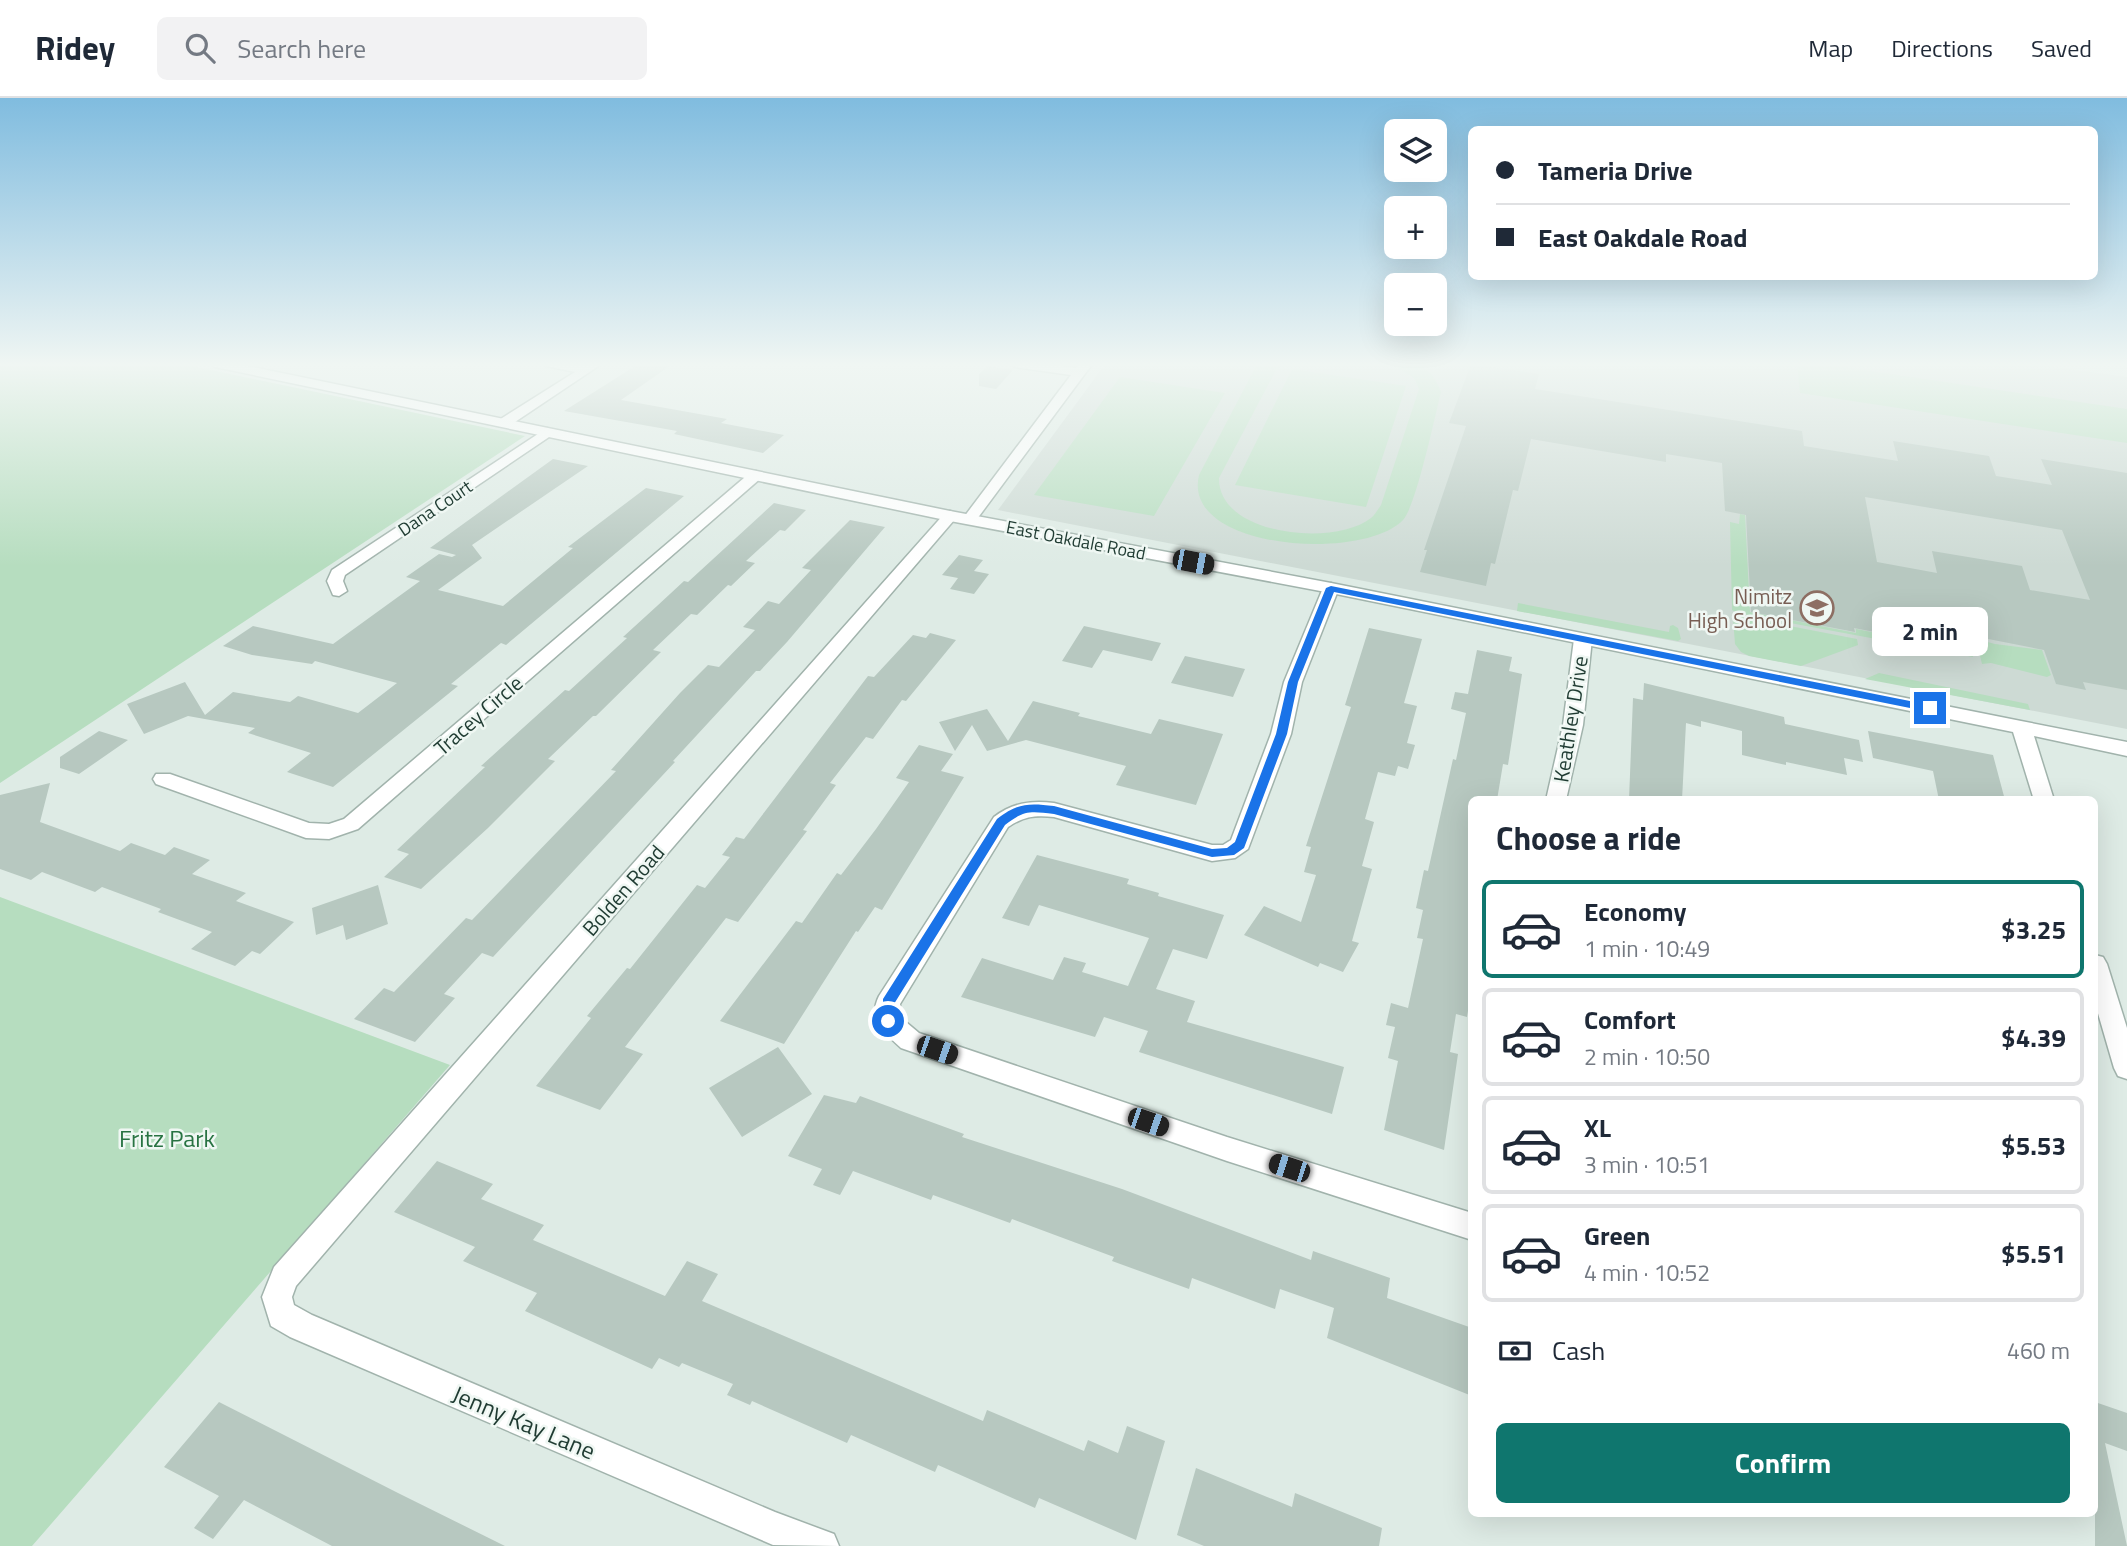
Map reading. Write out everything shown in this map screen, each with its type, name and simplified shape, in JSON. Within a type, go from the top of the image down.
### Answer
[{"type":"street","name":"East Oakdale Road","points":[[540,431],[960,518],[1331,588],[2127,749]]},
{"type":"street","name":"Bolden Road","points":[[296,1264],[960,518],[1032,431]]},
{"type":"street","name":"Dana Court","points":[[339,591],[335,581],[338,573],[547,432]]},
{"type":"street","name":"Tracey Circle","points":[[163,779],[306,830],[320,833],[351,824],[756,475]]},
{"type":"street","points":[[1331,588],[1293,682],[1281,734],[1240,845],[1230,852],[1212,853],[1054,810],[1031,807],[1015,811],[1001,822],[887,1003],[888,1021],[910,1041],[1227,1149],[1468,1226]]},
{"type":"street","name":"Keathley Drive","points":[[1557,796],[1573,726],[1583,639]]},
{"type":"street","points":[[2021,727],[2043,796]]},
{"type":"street","points":[[2098,974],[2127,1068]]},
{"type":"street","name":"Jenny Kay Lane","points":[[296,1264],[284,1277],[277,1297],[282,1315],[301,1326],[773,1528],[822,1546]]},
{"type":"shaded area","name":"Nimitz High School","points":[[1056,431],[2127,431],[2127,729],[998,510]]},
{"type":"green space","points":[[0,431],[499,431],[525,436],[0,783]]},
{"type":"green space","points":[[1081,431],[1203,431],[1154,516],[1034,495]]},
{"type":"green space","points":[[1222,431],[1244,431],[1219,478],[1224,498],[1237,513],[1257,524],[1281,531],[1332,532],[1354,527],[1374,515],[1381,505],[1405,431],[1432,431],[1414,497],[1403,520],[1382,533],[1352,541],[1316,544],[1279,541],[1245,533],[1218,520],[1201,500],[1199,475]]},
{"type":"green space","points":[[1262,431],[1391,431],[1366,507],[1235,485]]},
{"type":"green space","points":[[2046,431],[2127,431],[2127,443]]},
{"type":"green space","points":[[1740,514],[1745,515],[1750,612],[1968,651],[1966,634],[1973,657],[1732,610],[1730,522],[1739,524]]},
{"type":"green space","points":[[1518,603],[1669,632],[1670,626],[1673,625],[1678,628],[1681,639],[1678,641],[1517,611]]},
{"type":"green space","points":[[1737,616],[1857,639],[1858,645],[1801,666],[1749,656],[1741,652],[1735,644],[1733,618]]},
{"type":"green space","points":[[1976,639],[2042,650],[2051,675],[2047,677],[1991,663],[1982,664]]},
{"type":"green space","points":[[1879,673],[2028,704],[2030,710],[1865,679]]},
{"type":"green space","name":"Fritz Park","points":[[0,897],[450,1065],[32,1546],[0,1546]]},
{"type":"building","points":[[675,431],[761,431],[784,435],[763,453],[674,434],[677,431]]},
{"type":"building","points":[[1464,431],[1799,431],[1802,431],[1804,446],[1898,461],[1893,441],[1989,456],[1996,476],[2052,485],[2041,459],[2127,473],[2127,690],[2083,682],[2086,690],[2056,684],[2044,650],[1963,634],[1967,650],[1751,612],[1746,515],[1725,511],[1722,463],[1666,454],[1666,462],[1531,439],[1518,491],[1513,490],[1495,564],[1491,563],[1486,586],[1420,572],[1427,550],[1424,550]],"holes":[[[1865,497],[2062,530],[2090,600],[2030,590],[2022,566],[1932,551],[1937,573],[1877,562]]]},
{"type":"building","points":[[553,459],[588,466],[472,545],[482,558],[438,590],[503,606],[573,548],[568,547],[646,488],[684,496],[506,645],[501,643],[451,684],[458,686],[333,787],[287,772],[311,753],[248,733],[255,728],[188,716],[144,734],[127,704],[185,682],[205,715],[233,692],[290,702],[298,696],[358,713],[397,683],[315,661],[312,664],[252,655],[223,646],[253,626],[333,644],[420,581],[406,577],[439,554],[452,557],[456,555],[430,548]]},
{"type":"building","points":[[774,503],[806,510],[785,531],[780,530],[746,561],[755,563],[731,586],[728,585],[697,615],[691,614],[653,650],[661,652],[548,759],[555,761],[488,828],[421,889],[384,877],[409,854],[397,850],[485,767],[481,766],[565,690],[569,691],[684,581],[688,582]]},
{"type":"building","points":[[850,520],[885,527],[787,642],[760,671],[756,671],[493,957],[482,953],[444,994],[455,998],[415,1042],[354,1019],[384,988],[394,992],[466,918],[472,920],[616,771],[611,770],[680,693],[708,665],[719,667],[755,630],[743,627],[768,601],[779,604],[811,570],[802,568]]},
{"type":"building","points":[[959,555],[983,560],[974,571],[989,574],[974,594],[950,589],[958,578],[942,575]]},
{"type":"building","points":[[1084,626],[1161,643],[1152,661],[1103,650],[1092,668],[1062,661]]},
{"type":"building","points":[[1369,628],[1422,639],[1404,703],[1417,706],[1407,743],[1415,745],[1408,769],[1398,766],[1395,776],[1378,772],[1365,819],[1374,822],[1362,866],[1372,869],[1352,941],[1359,943],[1343,972],[1320,963],[1318,967],[1244,935],[1264,906],[1301,922],[1316,875],[1304,872],[1311,847],[1306,846],[1351,707],[1345,705]]},
{"type":"building","points":[[930,633],[956,640],[906,701],[902,700],[873,739],[866,737],[830,783],[836,785],[803,830],[807,831],[738,922],[726,918],[625,1047],[643,1054],[600,1110],[536,1086],[591,1018],[587,1016],[627,968],[630,969],[697,885],[705,888],[730,857],[722,855],[736,837],[744,839],[868,676],[874,677],[913,635],[926,638]]},
{"type":"building","points":[[1477,650],[1512,657],[1509,671],[1522,674],[1508,765],[1503,764],[1498,796],[1468,796],[1468,1011],[1467,1017],[1456,1014],[1450,1052],[1458,1054],[1444,1150],[1384,1130],[1398,1061],[1388,1058],[1395,1027],[1386,1025],[1391,1003],[1408,1008],[1423,939],[1417,938],[1423,910],[1416,908],[1424,870],[1428,871],[1466,713],[1451,709],[1455,692],[1468,694]]},
{"type":"building","points":[[1185,656],[1245,669],[1233,697],[1171,683]]},
{"type":"building","points":[[1644,683],[1784,717],[1785,724],[1859,740],[1863,762],[1844,758],[1847,775],[1786,762],[1786,765],[1742,755],[1742,731],[1701,721],[1701,727],[1686,723],[1682,796],[1629,796],[1633,698],[1643,700]]},
{"type":"building","points":[[1033,701],[1080,713],[1078,716],[1151,734],[1159,719],[1223,734],[1196,805],[1116,785],[1126,766],[1026,740],[987,751],[972,725],[955,751],[939,722],[987,709],[1008,741]]},
{"type":"building","points":[[99,731],[128,740],[79,774],[60,768],[60,757]]},
{"type":"building","points":[[1868,731],[1993,755],[2004,796],[1938,796],[1933,771],[1873,758]]},
{"type":"building","points":[[919,745],[953,754],[941,771],[964,777],[882,910],[875,907],[858,932],[856,931],[784,1044],[720,1021],[796,921],[802,923],[837,873],[841,875],[876,829],[909,782],[896,778]]},
{"type":"building","points":[[50,783],[40,822],[120,851],[131,843],[165,855],[174,847],[210,860],[192,874],[246,893],[236,901],[294,922],[260,954],[252,951],[235,966],[191,949],[212,932],[158,912],[161,909],[102,887],[95,892],[42,872],[31,880],[0,869],[0,795]]},
{"type":"building","points":[[1037,855],[1129,879],[1127,884],[1159,893],[1158,896],[1224,915],[1207,959],[1173,949],[1156,989],[1195,1001],[1187,1022],[1344,1067],[1332,1114],[1139,1052],[1148,1031],[1104,1017],[1095,1037],[961,997],[982,958],[1053,980],[1064,957],[1086,963],[1082,972],[1128,986],[1149,938],[1039,905],[1029,926],[1002,918]]},
{"type":"building","points":[[378,885],[388,924],[346,940],[343,925],[316,935],[312,908]]},
{"type":"building","points":[[778,1047],[812,1094],[742,1137],[709,1088]]},
{"type":"building","points":[[824,1095],[856,1103],[860,1096],[964,1134],[962,1137],[1122,1189],[1311,1260],[1313,1251],[1390,1278],[1387,1298],[1468,1327],[1468,1394],[1327,1338],[1334,1308],[1280,1289],[1275,1309],[1192,1278],[1189,1289],[1112,1261],[1114,1257],[1012,1219],[1010,1223],[933,1195],[931,1200],[853,1171],[840,1195],[813,1185],[822,1169],[788,1156]]},
{"type":"building","points":[[437,1161],[493,1184],[481,1199],[544,1225],[533,1240],[665,1296],[687,1261],[718,1274],[702,1301],[983,1421],[987,1410],[1084,1451],[1088,1440],[1118,1453],[1127,1426],[1165,1441],[1136,1540],[1039,1498],[1035,1508],[938,1465],[935,1472],[851,1435],[847,1443],[752,1401],[750,1405],[727,1395],[733,1384],[682,1363],[679,1367],[659,1358],[652,1369],[525,1311],[537,1293],[463,1261],[475,1247],[394,1212]]},
{"type":"building","points":[[219,1402],[505,1546],[332,1546],[244,1500],[213,1539],[194,1528],[219,1496],[164,1467]]},
{"type":"building","points":[[2098,1403],[2127,1413],[2127,1451],[2105,1443],[2127,1546],[2095,1546],[2095,1517],[2098,1517]]},
{"type":"building","points":[[1196,1468],[1292,1507],[1295,1493],[1382,1528],[1379,1546],[1204,1546],[1177,1535]]},
{"type":"place","name":"Nimitz High School","points":[[1817,608]]},
{"type":"route","points":[[888,1021],[887,1003],[1001,822],[1015,811],[1031,807],[1054,810],[1212,853],[1236,849],[1240,845],[1281,734],[1293,682],[1331,588],[1930,708]]}]
